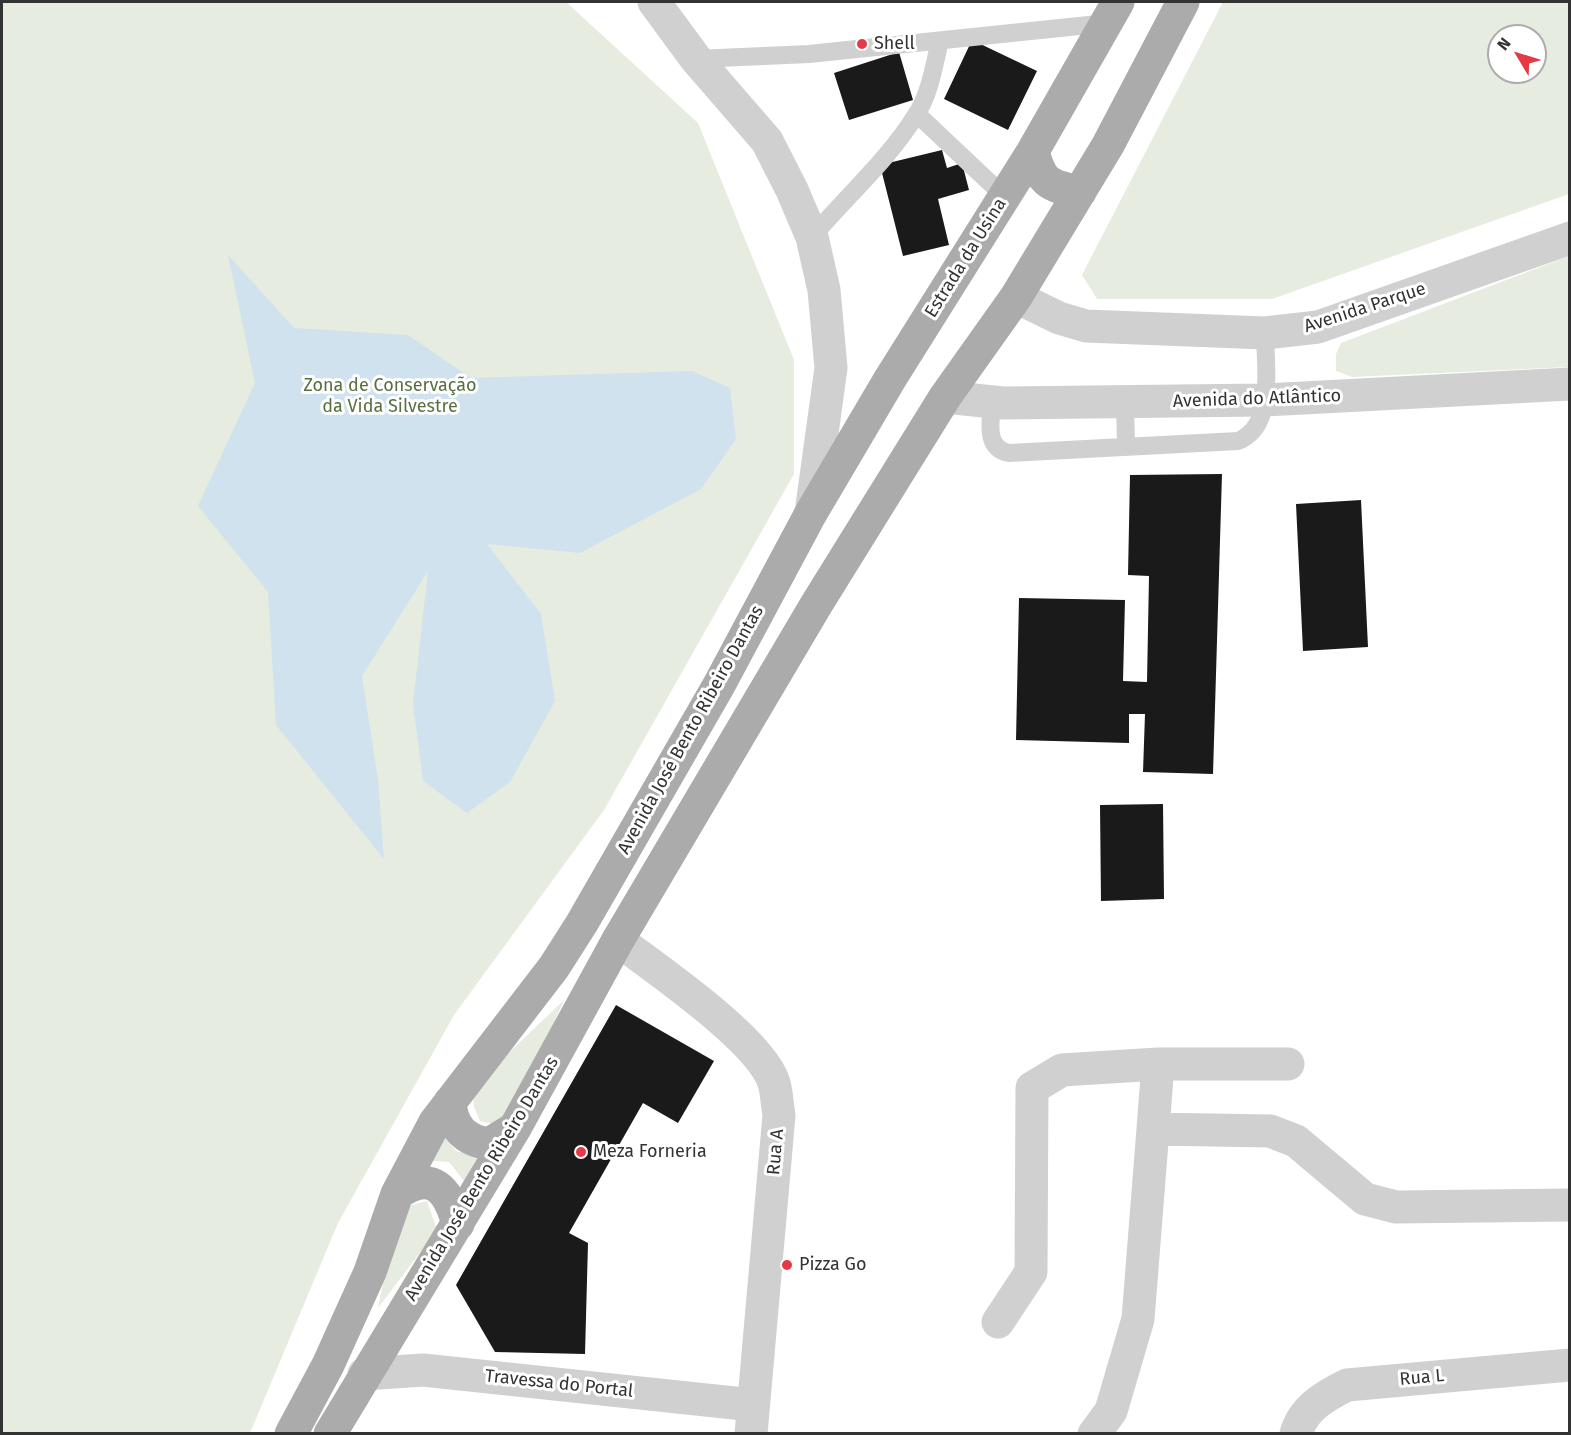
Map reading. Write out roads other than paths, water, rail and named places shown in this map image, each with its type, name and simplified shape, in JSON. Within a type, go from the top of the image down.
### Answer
[{"type":"main road","points":[[945,397],[1016,297],[1080,192],[1108,145],[1183,2]]},
{"type":"main road","name":"Estrada da Usina","points":[[811,513],[890,379],[1033,151],[1053,112],[1113,12]]},
{"type":"main road","points":[[1033,151],[1038,171],[1045,180],[1057,188],[1080,192]]},
{"type":"main road","name":"Avenida José Bento Ribeiro Dantas","points":[[330,1434],[364,1374],[515,1128],[618,940],[816,605],[945,397]]},
{"type":"main road","name":"Avenida José Bento Ribeiro Dantas","points":[[291,1434],[328,1365],[370,1272],[397,1194],[435,1122],[554,967],[582,922],[719,685],[811,513]]},
{"type":"main road","points":[[450,1102],[451,1120],[462,1134],[476,1142],[489,1144],[515,1128]]},
{"type":"main road","points":[[397,1194],[411,1184],[431,1185],[444,1190],[452,1201],[458,1224]]},
{"type":"street","name":"Avenida José Bento Ribeiro Dantas","points":[[654,2],[696,59],[767,141],[792,190],[812,237],[824,290],[831,368],[811,513]]},
{"type":"street","name":"Avenida Parque","points":[[1016,297],[1059,318],[1086,326],[1265,333],[1317,327],[1569,238]]},
{"type":"street","name":"Avenida do Atlântico","points":[[945,397],[992,402],[1264,400],[1569,384]]},
{"type":"street","name":"Rua A","points":[[618,940],[736,1033],[758,1056],[774,1082],[779,1115],[752,1419]]},
{"type":"street","points":[[998,1322],[1031,1272],[1032,1088],[1062,1070],[1158,1064],[1288,1064]]},
{"type":"street","points":[[1107,1426],[1138,1319],[1158,1064]]},
{"type":"street","points":[[1154,1129],[1270,1131],[1296,1141],[1365,1198],[1396,1207],[1569,1205]]},
{"type":"street","name":"Rua L","points":[[1296,1434],[1299,1424],[1319,1398],[1347,1385],[1569,1365]]},
{"type":"street","name":"Travessa do Portal","points":[[364,1374],[423,1370],[752,1419]]},
{"type":"lane","points":[[696,59],[809,54],[940,41],[1113,12]]},
{"type":"lane","points":[[812,237],[894,146],[918,114],[940,41]]},
{"type":"lane","points":[[918,114],[1004,196]]},
{"type":"lane","points":[[992,402],[990,435],[993,444],[1000,451],[1238,441],[1250,437],[1256,428],[1264,400],[1265,333]]},
{"type":"lane","points":[[1125,402],[1126,446]]},
{"type":"water","points":[[228,255],[294,328],[408,335],[471,378],[692,371],[730,388],[736,439],[701,489],[580,553],[487,544],[541,614],[555,701],[510,782],[467,813],[423,781],[413,704],[428,571],[362,676],[378,780],[384,859],[276,725],[268,592],[198,506],[255,383]]},
{"type":"place","name":"Shell","points":[[862,44]]},
{"type":"place","name":"Meza Forneria","points":[[581,1152]]},
{"type":"place","name":"Pizza Go","points":[[787,1265]]},
{"type":"park label","name":"Zona de Conservação da Vida Silvestre","points":[[390,396]]}]
